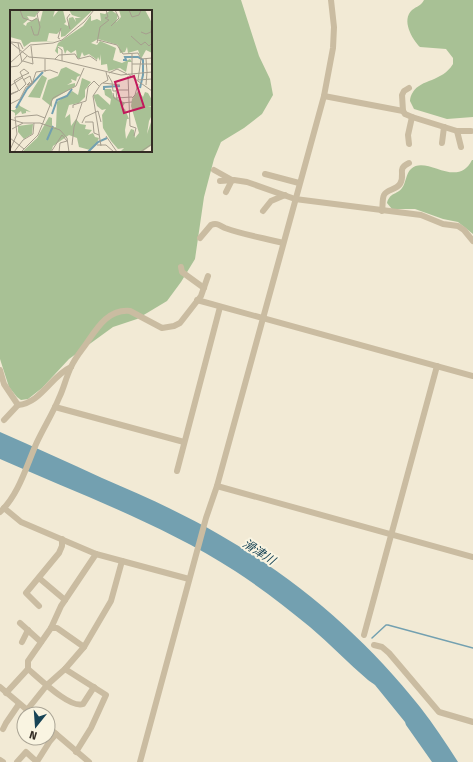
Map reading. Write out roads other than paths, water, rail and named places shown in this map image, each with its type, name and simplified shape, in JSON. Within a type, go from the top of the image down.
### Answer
[{"type":"street","points":[[140,762],[205,521],[217,486],[324,96],[333,48],[334,27],[331,0]]},
{"type":"street","points":[[403,111],[402,95],[408,88]]},
{"type":"street","points":[[324,96],[403,111],[412,117],[457,131],[471,131]]},
{"type":"street","points":[[409,144],[408,135],[412,117]]},
{"type":"street","points":[[442,143],[444,127]]},
{"type":"street","points":[[457,131],[461,147]]},
{"type":"street","points":[[382,211],[384,196],[386,193],[400,185],[402,179],[402,168],[409,163]]},
{"type":"street","points":[[214,170],[232,180]]},
{"type":"street","points":[[265,174],[299,183]]},
{"type":"street","points":[[220,181],[232,180],[247,182],[295,199],[421,215],[443,224],[458,226],[464,230],[473,241]]},
{"type":"street","points":[[226,192],[232,180]]},
{"type":"street","points":[[263,211],[271,201],[285,195]]},
{"type":"street","points":[[200,238],[211,225],[218,224],[230,230],[283,243]]},
{"type":"street","points":[[180,267],[182,272],[204,288]]},
{"type":"street","points":[[189,579],[96,554],[21,522],[2,510],[15,493],[55,407],[71,367],[92,334],[109,316],[117,312],[130,311],[162,328],[168,328],[180,323],[201,296],[208,276]]},
{"type":"street","points":[[197,300],[473,376]]},
{"type":"street","points":[[176,471],[220,307]]},
{"type":"street","points":[[364,635],[437,366]]},
{"type":"street","points":[[4,420],[18,405],[23,405],[38,396],[64,370],[71,367]]},
{"type":"street","points":[[0,370],[4,384],[18,405]]},
{"type":"street","points":[[55,407],[184,442]]},
{"type":"street","points":[[217,486],[473,557]]},
{"type":"street","points":[[39,606],[26,593],[59,553],[62,546],[62,539]]},
{"type":"street","points":[[6,693],[28,669],[28,660],[51,628],[61,606],[96,554]]},
{"type":"street","points":[[30,706],[47,685],[66,669],[84,647],[111,601],[122,561]]},
{"type":"street","points":[[39,578],[66,600]]},
{"type":"street","points":[[20,623],[41,642]]},
{"type":"street","points":[[51,628],[57,628],[84,647]]},
{"type":"street","points":[[22,642],[28,630]]},
{"type":"street","points":[[374,645],[382,647],[389,653],[439,712],[473,722]]},
{"type":"street","points":[[28,669],[57,692],[61,698],[80,705],[83,704],[94,687]]},
{"type":"street","points":[[66,669],[106,694],[91,728],[76,752]]},
{"type":"street","points":[[0,687],[22,706]]},
{"type":"street","points":[[4,729],[6,723],[19,704]]},
{"type":"street","points":[[56,734],[87,761]]},
{"type":"street","points":[[17,762],[26,752],[37,761],[48,746]]},
{"type":"water","points":[[0,432],[177,512],[220,535],[276,570],[328,611],[377,657],[420,707],[458,762],[432,762],[405,722],[375,685],[310,627],[264,591],[207,554],[149,524],[120,510],[0,459]]},
{"type":"waterway","points":[[372,638],[386,625],[388,625],[473,648]]},
{"type":"water label","name":"滑津川","points":[[259,552]]}]
